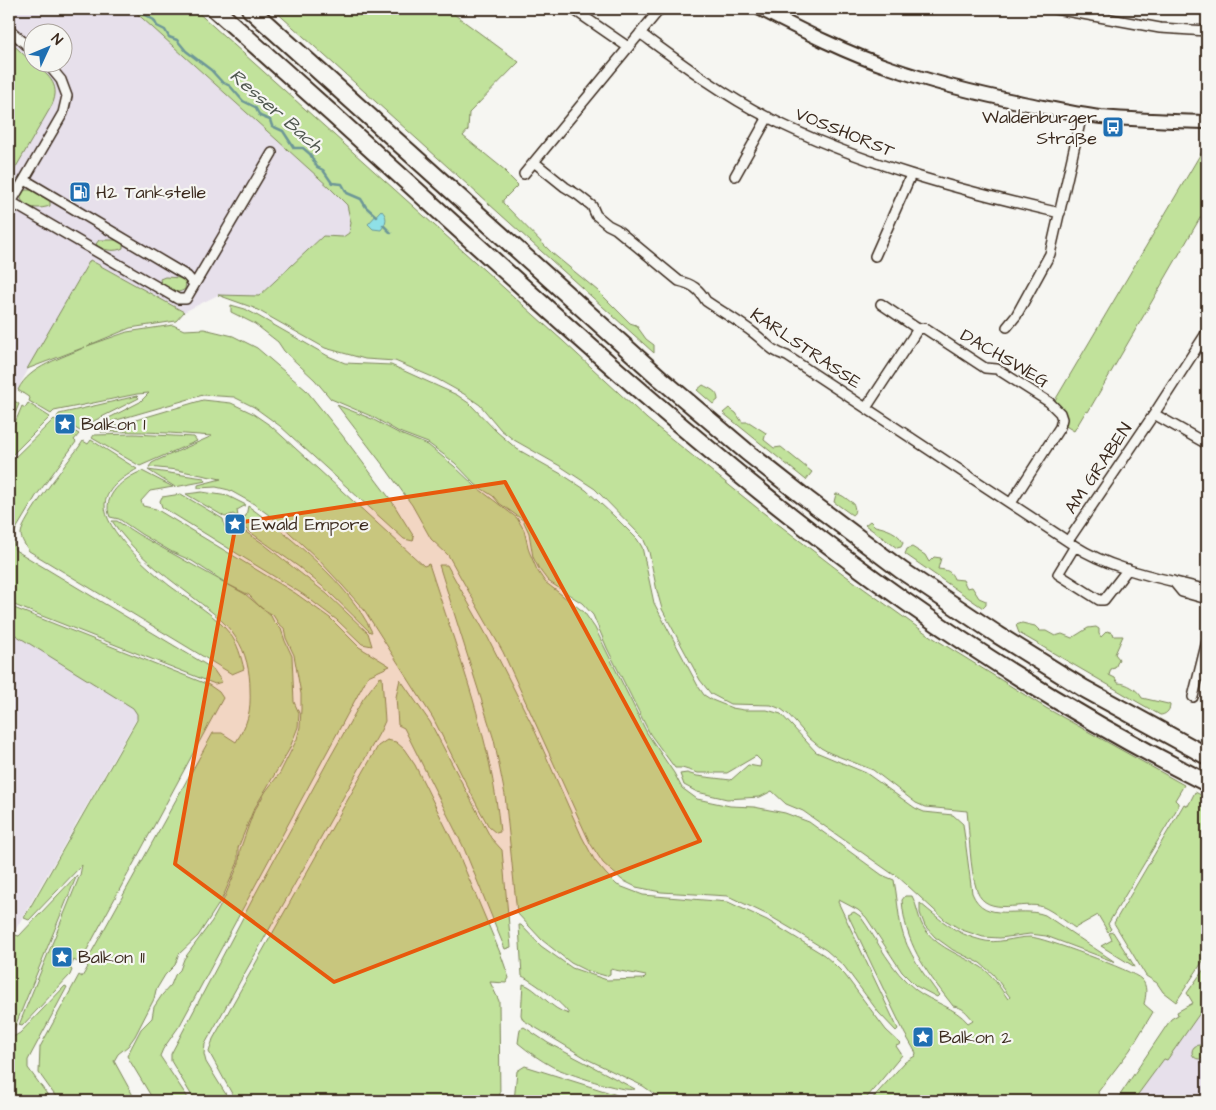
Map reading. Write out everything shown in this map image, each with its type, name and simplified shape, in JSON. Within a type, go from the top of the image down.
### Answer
[{"type":"highway","points":[[215,9],[690,434],[793,518],[911,605],[982,653],[1081,714],[1207,782]]},
{"type":"highway","points":[[250,9],[661,379],[747,452],[808,500],[901,570],[998,635],[1083,688],[1207,756]]},
{"type":"main road","points":[[760,9],[801,30],[891,68],[956,88],[1082,114],[1141,120],[1207,122]]},
{"type":"street","points":[[573,9],[628,47]]},
{"type":"street","points":[[524,174],[660,9]]},
{"type":"street","points":[[1055,9],[1101,13],[1160,28],[1207,30]]},
{"type":"street","points":[[9,29],[22,41]]},
{"type":"street","name":"VOSSHORST","points":[[640,33],[688,68],[736,99],[768,117],[842,150],[911,175],[980,195],[1060,213]]},
{"type":"street","points":[[54,72],[61,80],[67,96],[63,113],[10,204],[178,299],[186,299],[272,153]]},
{"type":"street","points":[[1007,328],[1016,316],[1050,254],[1082,114]]},
{"type":"street","points":[[735,176],[768,117]]},
{"type":"street","name":"KARLSTRASSE","points":[[534,162],[565,187],[578,194],[592,206],[596,215],[608,225],[616,229],[679,281],[690,283],[701,292],[706,301],[756,335],[764,344],[788,356],[1072,544],[1090,555],[1128,569],[1207,590]]},
{"type":"street","points":[[875,256],[911,175]]},
{"type":"street","points":[[25,180],[187,276],[194,284]]},
{"type":"street","name":"DACHSWEG","points":[[881,304],[918,329],[924,328],[985,368],[998,369],[1049,402],[1060,413],[1062,419],[1060,427],[1011,503]]},
{"type":"street","points":[[866,408],[918,329]]},
{"type":"street","name":"AM GRABEN","points":[[1072,544],[1207,332]]},
{"type":"street","name":"AM GRABEN","points":[[1154,414],[1207,444]]},
{"type":"street","points":[[1072,544],[1058,574],[1099,600],[1104,600],[1128,569]]},
{"type":"street","points":[[1173,581],[1182,592],[1207,599]]},
{"type":"street","points":[[1193,697],[1207,641]]},
{"type":"highlighted area","points":[[505,482],[700,841],[334,982],[175,864],[236,523]]},
{"type":"shaded area","points":[[9,9],[132,9],[329,187],[347,205],[351,223],[349,232],[343,237],[323,236],[259,296],[218,295],[184,312],[90,260],[9,404]]},
{"type":"shaded area","points":[[9,629],[142,709],[9,941]]},
{"type":"shaded area","points":[[1207,990],[1207,1101],[1123,1101]]},
{"type":"green space","points":[[132,9],[194,9],[647,419],[761,511],[842,573],[927,634],[1046,708],[1184,785],[1175,800],[1178,803],[1178,807],[1108,924],[1111,929],[1108,932],[1098,915],[1075,928],[1043,907],[1035,905],[997,906],[989,904],[982,899],[974,881],[967,811],[925,807],[916,803],[873,770],[821,748],[781,709],[771,705],[730,704],[711,694],[700,680],[662,609],[649,552],[643,538],[595,489],[560,466],[514,440],[501,430],[480,405],[437,379],[395,361],[365,359],[325,348],[254,308],[218,295],[259,296],[323,236],[343,237],[349,233],[351,223],[347,205]]},
{"type":"green space","points":[[273,9],[447,9],[519,62],[469,113],[468,130],[463,136],[506,171],[518,185],[503,200],[503,203],[552,253],[598,291],[630,323],[636,325],[646,339],[654,345],[654,353]]},
{"type":"green space","points":[[9,41],[22,53],[22,72],[44,72],[54,85],[55,97],[9,179]]},
{"type":"green space","points":[[1207,143],[1207,206],[1088,412],[1086,411],[1074,431],[1064,425],[1064,412],[1054,402]]},
{"type":"green space","points":[[24,190],[33,190],[50,201],[50,206],[42,208],[30,207],[21,199],[21,194]]},
{"type":"green space","points":[[99,240],[117,240],[123,243],[123,248],[117,250],[105,249],[96,244]]},
{"type":"green space","points":[[90,260],[184,312],[176,321],[130,328],[87,346],[127,332],[173,325],[184,330],[204,329],[233,336],[257,348],[306,390],[391,500],[414,537],[413,541],[404,539],[280,426],[254,407],[234,397],[203,395],[103,424],[107,419],[140,402],[149,393],[54,411],[51,414],[29,401],[30,398],[18,390],[30,375],[47,364],[85,347],[27,369]]},
{"type":"green space","points":[[165,277],[182,278],[186,282],[185,289],[179,292],[170,290],[161,284],[160,279]]},
{"type":"green space","points":[[231,305],[245,309],[328,356],[345,363],[391,365],[457,395],[470,404],[497,432],[517,449],[586,490],[637,539],[642,547],[654,603],[704,695],[732,708],[767,710],[781,714],[816,752],[866,773],[915,808],[924,812],[953,815],[963,824],[972,893],[978,903],[985,909],[994,911],[1035,912],[1045,915],[1115,962],[1046,936],[1030,934],[1000,938],[983,937],[962,930],[945,920],[895,874],[803,811],[786,804],[772,791],[760,797],[727,799],[697,792],[684,785],[680,774],[687,773],[731,780],[748,765],[760,767],[761,761],[756,756],[727,773],[698,773],[675,768],[650,734],[607,648],[593,615],[582,603],[548,581],[539,569],[533,557],[529,533],[523,520],[476,485],[455,463],[428,443],[399,432],[373,417],[331,399],[315,380],[284,351],[278,342],[255,324],[231,312]]},
{"type":"green space","points":[[703,385],[717,394],[718,400],[713,404],[697,390]]},
{"type":"green space","points":[[137,396],[139,398],[86,425],[80,431],[57,417],[59,414]]},
{"type":"green space","points":[[13,400],[19,404],[9,429],[9,406]]},
{"type":"green space","points":[[203,400],[231,403],[252,413],[271,426],[424,566],[429,564],[472,696],[496,798],[500,832],[496,833],[489,827],[433,718],[365,611],[317,558],[277,521],[254,504],[229,490],[216,487],[198,488],[198,485],[221,479],[177,470],[149,467],[158,460],[212,436],[156,432],[101,432]]},
{"type":"green space","points":[[28,403],[50,417],[9,458],[9,437],[22,406],[25,408]]},
{"type":"green space","points":[[337,405],[428,445],[475,486],[517,518],[524,530],[529,551],[537,570],[545,582],[584,612],[595,628],[647,733],[682,788],[697,799],[730,806],[754,807],[785,813],[809,822],[882,875],[894,880],[900,921],[907,946],[939,995],[937,997],[916,986],[902,972],[866,917],[858,910],[839,900],[838,902],[898,1029],[896,1031],[879,1013],[844,966],[826,950],[768,915],[728,896],[661,892],[636,887],[622,880],[603,863],[590,843],[503,652],[448,555],[431,539],[412,505]]},
{"type":"green space","points":[[729,408],[736,413],[742,422],[749,422],[766,433],[764,440],[774,448],[781,447],[812,472],[806,480],[723,413]]},
{"type":"green space","points":[[54,419],[79,434],[74,440],[76,442],[36,496],[12,536],[15,550],[213,669],[222,682],[215,684],[9,603],[9,463]]},
{"type":"green space","points":[[134,434],[194,437],[197,441],[140,466],[92,438],[94,435]]},
{"type":"green space","points":[[91,440],[137,469],[117,483],[106,498],[106,514],[112,526],[130,549],[152,571],[210,614],[224,627],[235,642],[244,669],[232,674],[29,551],[21,534],[23,527],[46,491],[83,441],[88,444]]},
{"type":"green space","points":[[148,470],[204,478],[206,481],[175,487]]},
{"type":"green space","points":[[142,471],[173,487],[150,491],[141,501],[143,506],[156,509],[295,593],[330,618],[359,647],[390,666],[368,676],[180,1025],[163,1049],[160,1056],[190,1101],[154,1101],[127,1056],[141,1029],[152,1018],[154,1007],[171,985],[184,959],[212,921],[223,901],[239,863],[240,850],[253,813],[266,791],[280,773],[297,739],[300,727],[301,694],[294,655],[286,638],[284,628],[273,615],[260,607],[249,595],[229,585],[192,561],[141,534],[119,519],[110,517],[108,509],[111,495],[128,478]]},
{"type":"green space","points":[[202,492],[228,496],[246,505],[237,510],[238,517],[233,514],[225,517],[186,494]]},
{"type":"green space","points":[[181,494],[223,519],[225,527],[238,535],[241,529],[261,542],[327,594],[368,633],[372,646],[362,644],[337,620],[304,595],[162,507],[160,501],[162,497]]},
{"type":"green space","points":[[836,494],[853,503],[855,510],[852,515],[834,502]]},
{"type":"green space","points":[[248,506],[300,547],[334,579],[362,614],[372,632],[299,567],[243,527],[245,522],[240,519],[246,516]]},
{"type":"green space","points":[[112,521],[117,521],[245,594],[271,616],[281,629],[292,656],[294,702],[299,713],[298,727],[289,750],[253,811],[238,848],[238,862],[222,899],[198,936],[179,954],[175,965],[165,975],[135,1036],[114,1061],[136,1101],[59,1101],[39,1073],[40,1047],[79,975],[82,977],[88,967],[85,964],[213,733],[222,733],[236,742],[246,723],[250,704],[247,662],[242,649],[231,631],[214,614],[147,561],[128,542]]},
{"type":"green space","points":[[870,521],[875,526],[895,533],[903,543],[901,547],[897,548],[865,525]]},
{"type":"green space","points":[[912,547],[925,555],[929,562],[934,557],[941,558],[938,569],[948,571],[954,579],[963,580],[967,588],[972,587],[979,598],[986,601],[986,605],[983,608],[905,554],[907,549]]},
{"type":"green space","points":[[439,565],[447,565],[487,636],[534,729],[582,837],[595,861],[606,874],[617,885],[643,895],[728,902],[767,920],[824,955],[833,963],[845,975],[886,1030],[901,1044],[896,1046],[902,1055],[864,1101],[659,1101],[660,1098],[643,1086],[589,1060],[523,1020],[521,1015],[523,984],[533,989],[562,1012],[569,1014],[548,993],[522,976],[519,925],[541,946],[572,968],[607,980],[643,979],[646,976],[610,969],[610,974],[606,976],[585,970],[571,963],[542,940],[517,913],[505,795],[494,740]]},
{"type":"green space","points":[[9,606],[209,685],[219,692],[223,698],[82,959],[80,958],[77,962],[74,960],[70,968],[72,970],[70,975],[22,1026],[19,1025],[80,875],[82,865],[29,920],[24,918],[137,720],[137,714],[133,708],[9,631]]},
{"type":"green space","points":[[1022,623],[1035,626],[1040,631],[1046,631],[1055,636],[1062,634],[1072,638],[1088,628],[1096,627],[1099,629],[1101,637],[1107,631],[1113,633],[1114,636],[1123,636],[1115,654],[1119,659],[1109,675],[1115,678],[1118,683],[1125,684],[1138,692],[1142,698],[1170,705],[1168,711],[1160,715],[1019,633],[1016,625]]},
{"type":"green space","points":[[382,677],[385,721],[381,730],[205,1044],[204,1054],[206,1062],[230,1101],[195,1101],[171,1061],[171,1054],[328,761],[363,699],[379,678]]},
{"type":"green space","points":[[400,679],[430,722],[491,838],[502,850],[511,947],[505,949],[463,846],[404,728],[398,725],[396,697]]},
{"type":"green space","points":[[387,740],[396,742],[404,749],[415,765],[456,848],[509,978],[506,983],[490,982],[499,1001],[500,1101],[236,1101],[209,1052],[213,1039],[378,746]]},
{"type":"green space","points":[[1195,792],[1207,798],[1207,955],[1176,1002],[1163,992],[1157,983],[1146,976],[1114,923],[1184,804],[1188,806]]},
{"type":"green space","points":[[77,875],[14,1029],[13,1037],[20,1033],[65,986],[67,987],[28,1060],[28,1068],[52,1101],[9,1101],[9,947],[15,935],[19,936]]},
{"type":"green space","points":[[905,896],[912,896],[921,923],[938,943],[985,970],[1008,999],[1010,997],[993,974],[980,963],[953,950],[935,937],[925,926],[920,913],[920,903],[948,925],[972,937],[993,942],[1024,937],[1038,938],[1106,962],[1135,975],[1143,981],[1146,987],[1144,1004],[1153,1012],[1130,1050],[1098,1092],[1100,1101],[870,1101],[905,1062],[915,1056],[916,1053],[848,915],[854,912],[860,916],[892,965],[916,990],[957,1013],[968,1023],[973,1020],[962,1009],[953,1006],[917,955],[904,915],[902,900]]},
{"type":"green space","points":[[1113,932],[1135,967],[1101,946],[1112,940],[1109,933]]},
{"type":"green space","points":[[1207,965],[1207,1003],[1167,1060],[1164,1059],[1133,1101],[1116,1101],[1171,1019],[1178,1015],[1177,1012],[1193,1003],[1187,993]]},
{"type":"green space","points":[[524,1027],[548,1043],[635,1089],[619,1088],[595,1082],[548,1064],[518,1043],[520,1029]]},
{"type":"green space","points":[[1199,1045],[1204,1047],[1206,1052],[1204,1057],[1199,1059],[1194,1057],[1192,1052],[1194,1047]]},
{"type":"green space","points":[[525,1066],[614,1094],[629,1101],[514,1101],[517,1071]]},
{"type":"water","points":[[381,210],[386,217],[385,224],[381,230],[373,229],[368,224]]},
{"type":"waterway","name":"Resser Bach","points":[[139,9],[143,14],[154,20],[157,26],[165,30],[169,37],[177,40],[186,51],[211,70],[222,82],[230,86],[243,101],[255,107],[260,116],[270,120],[272,126],[283,131],[294,148],[303,148],[310,154],[317,167],[323,170],[332,183],[342,184],[347,193],[361,199],[366,207],[377,217]]},
{"type":"waterway","name":"Resser Bach","points":[[383,225],[391,233]]},
{"type":"place","name":"Waldenburger Straße","points":[[1113,127]]},
{"type":"place","name":"H2 Tankstelle","points":[[80,192]]},
{"type":"place","name":"Balkon 1","points":[[65,424]]},
{"type":"place","name":"Ewald Empore","points":[[235,524]]},
{"type":"place","name":"Balkon 11","points":[[62,957]]},
{"type":"place","name":"Balkon 2","points":[[923,1037]]}]
